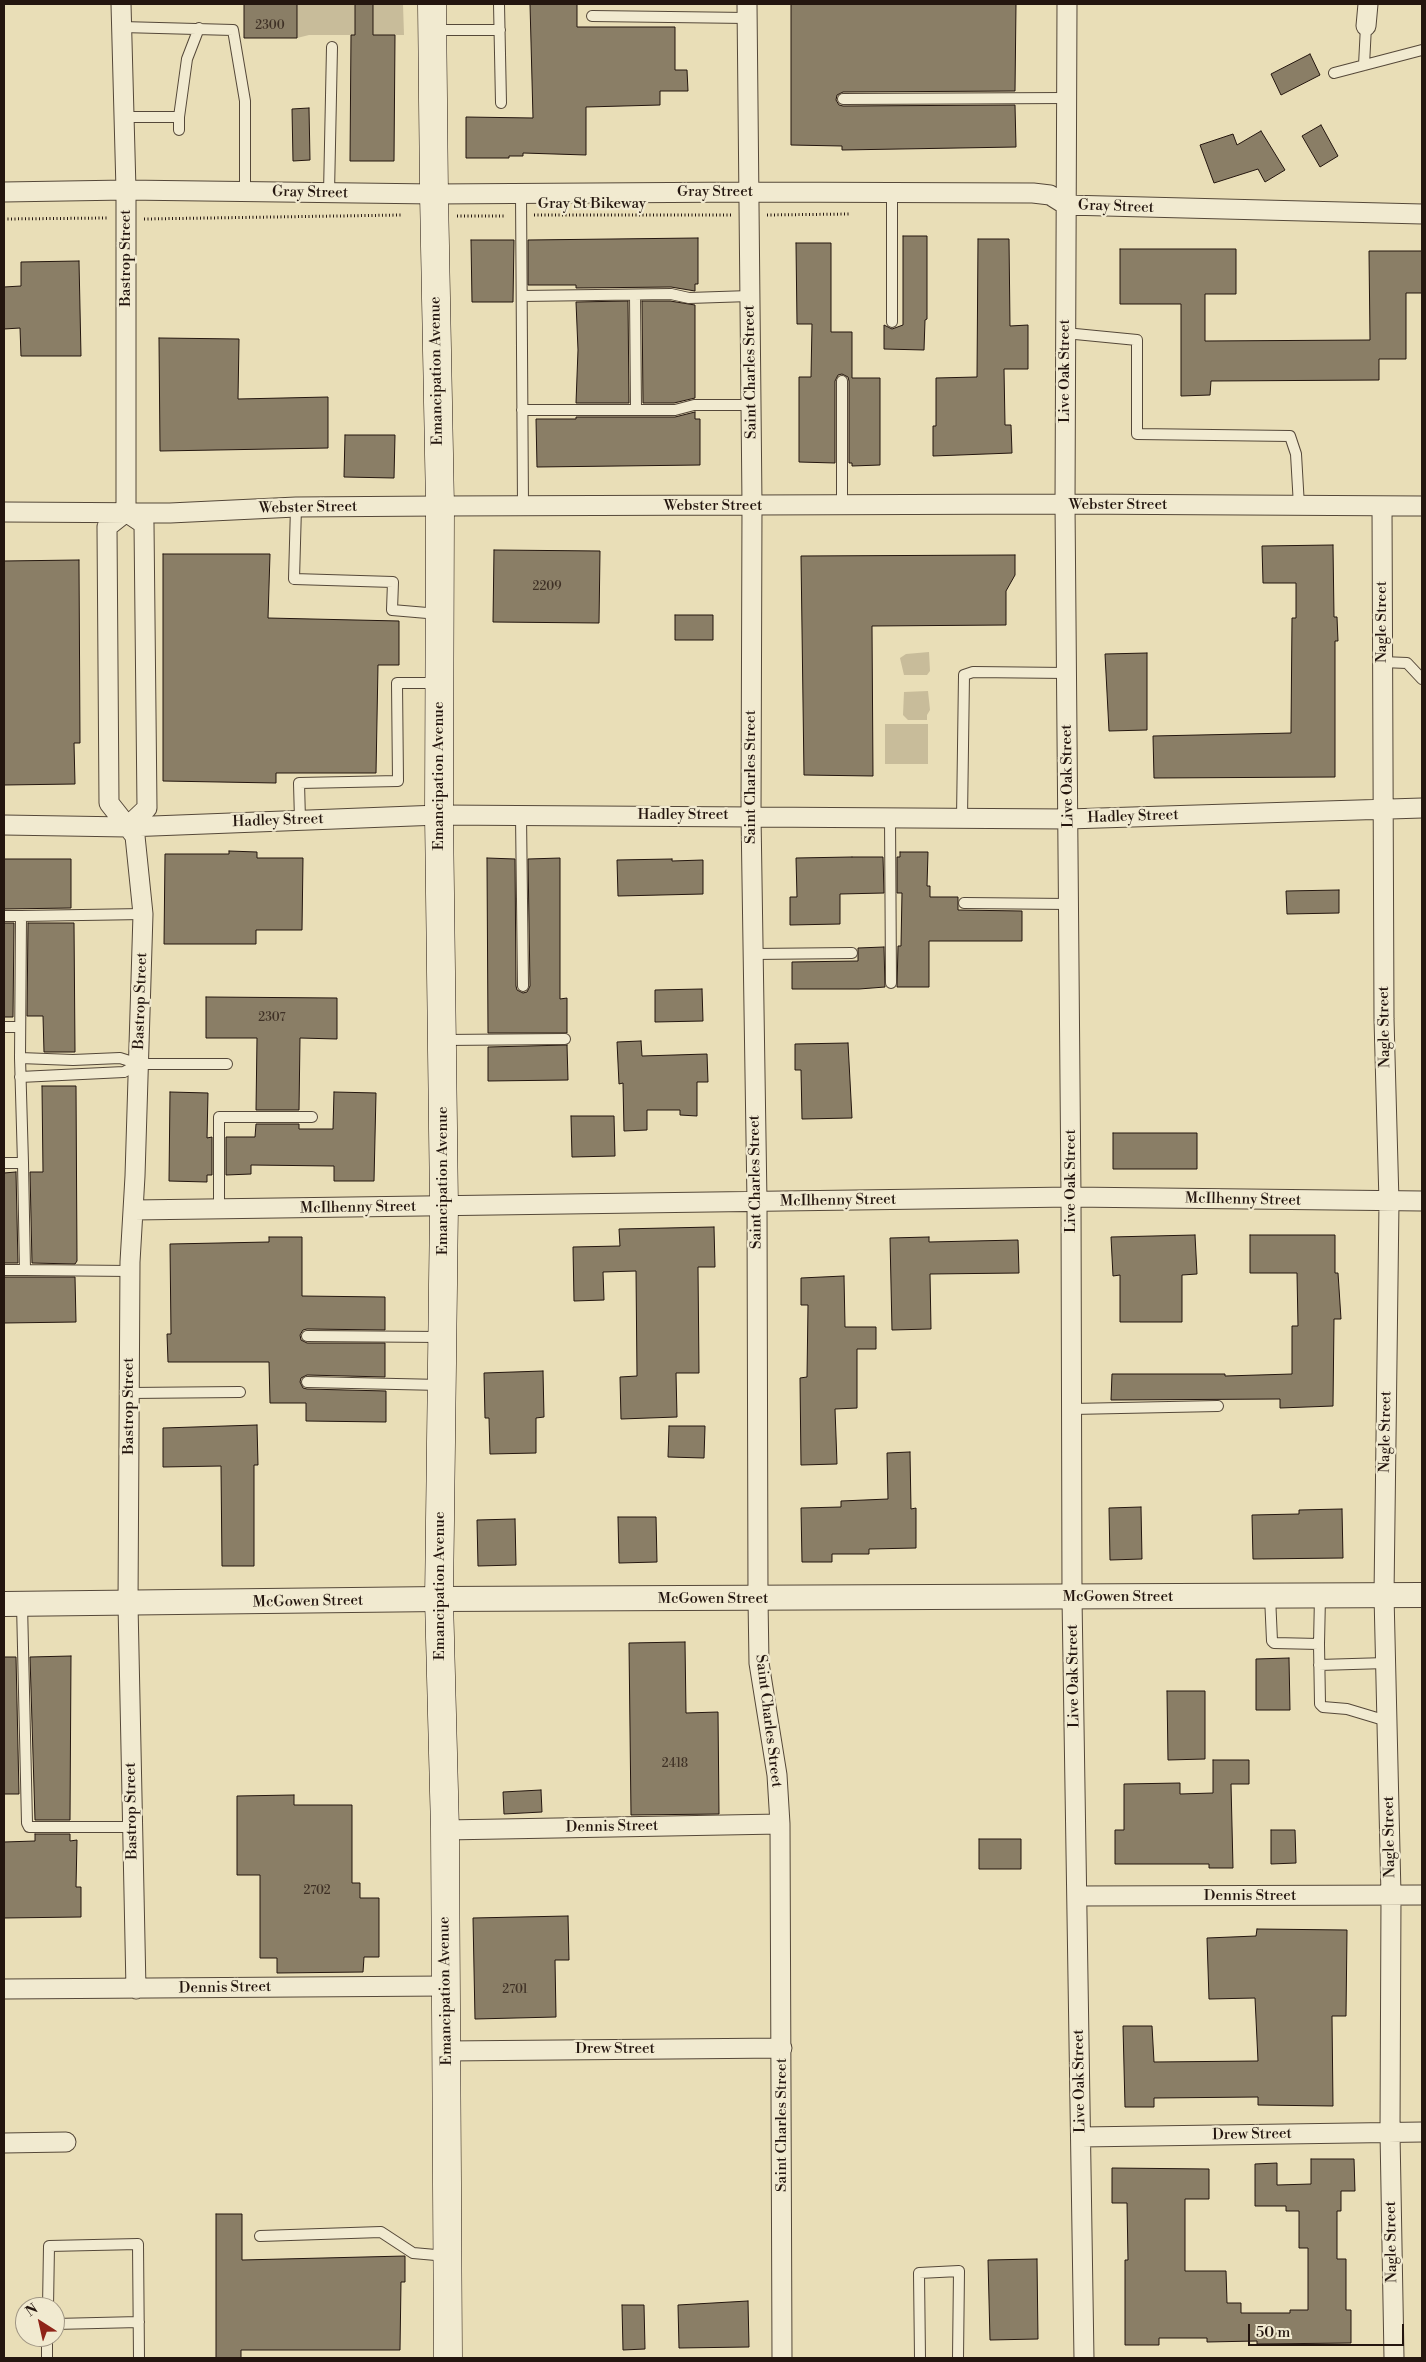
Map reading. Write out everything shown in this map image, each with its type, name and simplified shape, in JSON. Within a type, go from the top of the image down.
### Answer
[{"type":"main road","name":"Emancipation Avenue","points":[[432,4],[440,506],[438,815],[444,1206],[439,1600],[445,1830],[448,2358]]},
{"type":"street","name":"Bastrop Street","points":[[121,4],[126,190],[126,512],[106,527],[109,803],[135,836],[143,914],[134,1210],[130,1271],[129,1393],[128,1604],[136,1989]]},
{"type":"street","name":"Live Oak Street","points":[[1067,4],[1065,504],[1071,1197],[1072,1598],[1084,2358]]},
{"type":"street","points":[[1366,26],[1368,4]]},
{"type":"street","name":"Saint Charles Street","points":[[747,11],[752,505],[751,816],[757,1202],[758,1599],[759,1664],[777,1775],[780,1824],[782,2358]]},
{"type":"street","name":"Gray Street","points":[[4,192],[126,190],[521,194],[1032,192],[1050,195],[1066,205],[1422,214]]},
{"type":"street","name":"Webster Street","points":[[4,512],[170,513],[296,507],[440,506],[1065,504],[1422,506]]},
{"type":"street","name":"Nagle Street","points":[[1382,506],[1382,809],[1388,1202],[1384,1595],[1391,1895],[1390,2133],[1394,2358]]},
{"type":"street","points":[[126,512],[144,524],[147,808],[127,827]]},
{"type":"street","name":"Hadley Street","points":[[4,825],[127,827],[438,815],[1068,819],[1422,808]]},
{"type":"street","name":"McIlhenny Street","points":[[134,1210],[1071,1197],[1422,1201]]},
{"type":"street","name":"McGowen Street","points":[[13,1604],[1422,1595]]},
{"type":"street","name":"Dennis Street","points":[[445,1830],[780,1824]]},
{"type":"street","name":"Dennis Street","points":[[1077,1896],[1422,1895]]},
{"type":"street","name":"Dennis Street","points":[[4,1989],[446,1986]]},
{"type":"street","name":"Drew Street","points":[[447,2050],[782,2048]]},
{"type":"street","name":"Drew Street","points":[[1081,2138],[1422,2132]]},
{"type":"street","points":[[4,2143],[66,2142]]},
{"type":"lane","points":[[499,4],[501,103]]},
{"type":"lane","points":[[592,16],[747,11]]},
{"type":"lane","points":[[1364,65],[1366,26]]},
{"type":"lane","points":[[122,28],[233,30],[245,101],[245,192]]},
{"type":"lane","points":[[179,130],[187,59],[199,28]]},
{"type":"lane","points":[[433,30],[500,30]]},
{"type":"lane","points":[[329,193],[332,47]]},
{"type":"lane","points":[[1334,73],[1422,50]]},
{"type":"lane","points":[[844,99],[1066,98]]},
{"type":"lane","points":[[124,117],[179,117]]},
{"type":"lane","points":[[892,192],[892,322]]},
{"type":"lane","points":[[521,194],[523,506]]},
{"type":"lane","points":[[522,296],[671,294],[689,298],[750,296]]},
{"type":"lane","points":[[635,295],[636,410]]},
{"type":"lane","points":[[1066,333],[1137,340],[1137,434],[1290,436],[1296,454],[1299,506]]},
{"type":"lane","points":[[842,381],[842,505]]},
{"type":"lane","points":[[522,410],[675,410],[694,405],[751,405]]},
{"type":"lane","points":[[296,507],[294,579],[393,582],[392,610],[440,614]]},
{"type":"lane","points":[[1382,662],[1408,663],[1422,679]]},
{"type":"lane","points":[[962,818],[962,678],[964,675],[973,672],[1067,673]]},
{"type":"lane","points":[[300,820],[299,783],[398,781],[397,683],[439,683]]},
{"type":"lane","points":[[521,815],[523,986]]},
{"type":"lane","points":[[890,817],[892,983]]},
{"type":"lane","points":[[964,903],[1069,904]]},
{"type":"lane","points":[[4,916],[143,914]]},
{"type":"lane","points":[[21,916],[20,1077],[25,1270]]},
{"type":"lane","points":[[753,954],[852,952]]},
{"type":"lane","points":[[4,1027],[20,1027]]},
{"type":"lane","points":[[442,1040],[565,1039]]},
{"type":"lane","points":[[20,1058],[74,1060],[120,1058],[139,1064],[227,1064]]},
{"type":"lane","points":[[20,1077],[124,1072],[139,1064]]},
{"type":"lane","points":[[218,1209],[219,1117],[312,1117]]},
{"type":"lane","points":[[4,1163],[23,1163]]},
{"type":"lane","points":[[4,1270],[130,1271]]},
{"type":"lane","points":[[307,1336],[442,1337]]},
{"type":"lane","points":[[307,1382],[442,1385]]},
{"type":"lane","points":[[129,1393],[240,1392]]},
{"type":"lane","points":[[1072,1409],[1218,1406]]},
{"type":"lane","points":[[1270,1596],[1272,1641],[1274,1643],[1319,1644]]},
{"type":"lane","points":[[1320,1596],[1320,1704],[1323,1707],[1347,1709],[1387,1721]]},
{"type":"lane","points":[[13,1604],[27,1823],[29,1827],[133,1827]]},
{"type":"lane","points":[[1319,1665],[1386,1663]]},
{"type":"lane","points":[[260,2236],[381,2232],[413,2253],[448,2256]]},
{"type":"lane","points":[[48,2297],[49,2246],[138,2244],[139,2358]]},
{"type":"lane","points":[[920,2358],[919,2273],[959,2271],[958,2358]]},
{"type":"lane","points":[[65,2324],[139,2322]]},
{"type":"path","points":[[144,219],[402,215]]},
{"type":"path","name":"Gray St Bikeway","points":[[460,216],[725,215]]},
{"type":"path","points":[[4,218],[90,218]]},
{"type":"shaded area","points":[[297,4],[403,4],[404,35],[309,35],[297,38]]},
{"type":"shaded area","points":[[929,652],[930,671],[927,675],[904,675],[900,658],[906,654]]},
{"type":"shaded area","points":[[928,691],[930,710],[927,720],[908,720],[903,715],[904,692]]},
{"type":"shaded area","points":[[885,724],[928,724],[928,764],[885,764]]},
{"type":"building","points":[[244,4],[297,4],[297,38],[244,38]]},
{"type":"building","points":[[355,4],[373,4],[373,35],[395,35],[394,161],[350,161],[351,35],[355,35]]},
{"type":"building","points":[[530,4],[577,4],[577,27],[675,27],[675,70],[687,70],[688,91],[660,91],[660,105],[586,107],[586,155],[523,153],[523,156],[509,156],[509,158],[466,158],[466,117],[533,118]]},
{"type":"building","points":[[791,4],[1016,4],[1015,91],[843,92],[837,95],[836,100],[839,105],[843,106],[1015,105],[1016,147],[842,150],[842,146],[791,145]]},
{"type":"building","points":[[1310,54],[1320,75],[1281,95],[1271,74]]},
{"type":"building","points":[[309,108],[310,160],[293,161],[292,109]]},
{"type":"building","points":[[1321,125],[1338,156],[1320,167],[1302,136]]},
{"type":"building","points":[[1261,131],[1285,170],[1265,182],[1258,169],[1214,183],[1200,145],[1233,134],[1237,145]]},
{"type":"building","points":[[903,236],[927,236],[927,319],[925,320],[924,350],[884,349],[884,325],[892,329],[903,325]]},
{"type":"building","points":[[698,238],[698,284],[695,284],[695,291],[671,287],[576,288],[576,285],[528,285],[528,240]]},
{"type":"building","points":[[978,239],[1009,239],[1010,326],[1028,325],[1028,369],[1004,369],[1005,425],[1011,425],[1012,453],[933,456],[933,426],[936,426],[936,378],[977,377]]},
{"type":"building","points":[[471,240],[514,240],[513,302],[472,302]]},
{"type":"building","points":[[796,243],[831,243],[831,332],[852,332],[852,378],[880,378],[880,465],[852,466],[852,463],[849,463],[849,381],[848,377],[842,374],[838,375],[835,381],[835,463],[799,462],[799,377],[811,377],[812,324],[797,324]]},
{"type":"building","points":[[1120,249],[1236,249],[1236,294],[1205,294],[1205,341],[1370,340],[1369,251],[1422,251],[1422,293],[1406,293],[1406,359],[1379,359],[1379,380],[1211,381],[1210,395],[1181,396],[1181,304],[1120,304]]},
{"type":"building","points":[[79,261],[81,356],[21,356],[20,328],[4,329],[4,287],[21,286],[21,262]]},
{"type":"building","points":[[628,301],[629,403],[576,403],[578,350],[576,302]]},
{"type":"building","points":[[642,301],[670,301],[695,305],[695,398],[674,403],[643,403]]},
{"type":"building","points":[[159,338],[239,339],[238,399],[328,397],[328,448],[160,451]]},
{"type":"building","points":[[695,412],[695,419],[700,419],[700,465],[537,467],[536,419],[675,417]]},
{"type":"building","points":[[345,435],[395,435],[394,478],[344,477]]},
{"type":"building","points":[[1333,545],[1334,617],[1337,617],[1338,641],[1335,641],[1335,777],[1154,778],[1153,736],[1291,733],[1292,618],[1296,618],[1296,583],[1263,583],[1262,546]]},
{"type":"building","points":[[494,550],[600,551],[599,623],[493,622]]},
{"type":"building","points":[[163,554],[270,554],[268,618],[399,621],[399,665],[378,665],[376,773],[276,773],[276,783],[163,781]]},
{"type":"building","points":[[1015,555],[1015,575],[1006,591],[1006,625],[872,626],[873,776],[804,775],[801,556]]},
{"type":"building","points":[[79,560],[80,743],[74,743],[75,784],[4,785],[4,561]]},
{"type":"building","points":[[675,615],[713,615],[713,640],[675,640]]},
{"type":"building","points":[[1147,653],[1147,730],[1109,731],[1105,654]]},
{"type":"building","points":[[229,851],[257,852],[257,858],[303,858],[302,930],[256,930],[256,944],[164,944],[165,854],[229,854]]},
{"type":"building","points":[[900,852],[928,852],[927,886],[930,886],[930,897],[958,897],[958,910],[1022,911],[1022,941],[929,941],[929,987],[897,987],[898,946],[901,946],[902,893],[897,893],[897,857],[900,857]]},
{"type":"building","points":[[883,857],[884,893],[840,894],[840,924],[790,925],[790,897],[797,897],[796,858]]},
{"type":"building","points":[[487,858],[515,859],[516,986],[517,990],[523,993],[527,992],[530,986],[528,859],[560,858],[560,999],[567,998],[567,1033],[488,1033]]},
{"type":"building","points":[[4,859],[71,859],[71,908],[4,909]]},
{"type":"building","points":[[672,859],[672,861],[703,860],[703,894],[618,896],[617,860]]},
{"type":"building","points":[[1339,890],[1339,913],[1287,914],[1286,891]]},
{"type":"building","points":[[4,923],[14,923],[13,1017],[4,1017]]},
{"type":"building","points":[[28,923],[74,923],[75,1052],[44,1052],[43,1016],[27,1016]]},
{"type":"building","points":[[884,947],[885,987],[792,989],[792,962],[858,961],[858,948]]},
{"type":"building","points":[[702,989],[703,1021],[655,1022],[655,990]]},
{"type":"building","points":[[206,997],[337,998],[337,1039],[300,1038],[299,1110],[256,1110],[257,1038],[206,1038]]},
{"type":"building","points":[[641,1041],[642,1056],[707,1054],[708,1082],[697,1082],[697,1116],[680,1115],[680,1110],[647,1110],[647,1130],[624,1131],[623,1083],[619,1084],[617,1042]]},
{"type":"building","points":[[848,1043],[852,1118],[802,1119],[801,1070],[795,1070],[795,1044]]},
{"type":"building","points":[[567,1045],[568,1080],[488,1081],[488,1047]]},
{"type":"building","points":[[42,1086],[76,1086],[77,1261],[75,1264],[32,1263],[30,1172],[43,1172]]},
{"type":"building","points":[[170,1092],[208,1093],[207,1138],[212,1137],[212,1175],[207,1175],[207,1182],[169,1181]]},
{"type":"building","points":[[334,1092],[376,1093],[374,1181],[334,1181],[334,1166],[251,1165],[251,1174],[226,1175],[226,1137],[255,1137],[256,1124],[299,1124],[299,1129],[333,1129]]},
{"type":"building","points":[[571,1116],[614,1116],[615,1156],[572,1157]]},
{"type":"building","points":[[1113,1133],[1197,1133],[1197,1169],[1113,1169]]},
{"type":"building","points":[[16,1172],[18,1263],[4,1263],[4,1173]]},
{"type":"building","points":[[714,1227],[715,1267],[698,1267],[699,1373],[676,1373],[677,1417],[621,1419],[620,1377],[637,1376],[636,1271],[603,1272],[604,1300],[574,1301],[573,1247],[620,1246],[619,1229]]},
{"type":"building","points":[[1195,1235],[1197,1274],[1182,1275],[1182,1322],[1120,1322],[1120,1275],[1113,1276],[1111,1237]]},
{"type":"building","points":[[1250,1235],[1335,1235],[1335,1273],[1338,1273],[1341,1319],[1334,1319],[1333,1406],[1280,1408],[1280,1399],[1111,1400],[1112,1374],[1225,1374],[1225,1376],[1292,1374],[1292,1326],[1298,1326],[1297,1273],[1250,1273]]},
{"type":"building","points":[[269,1237],[302,1237],[302,1296],[385,1297],[385,1330],[307,1329],[303,1330],[300,1335],[301,1340],[307,1343],[385,1343],[385,1377],[307,1375],[301,1378],[300,1382],[303,1388],[307,1389],[386,1391],[386,1422],[306,1421],[306,1403],[270,1403],[269,1362],[168,1362],[167,1334],[171,1334],[170,1244],[269,1242]]},
{"type":"building","points":[[929,1237],[929,1242],[1018,1240],[1019,1273],[930,1274],[931,1329],[892,1330],[890,1238]]},
{"type":"building","points":[[844,1276],[845,1327],[876,1327],[876,1349],[857,1349],[857,1408],[835,1409],[837,1464],[801,1465],[800,1378],[807,1377],[808,1305],[801,1305],[801,1278]]},
{"type":"building","points":[[4,1277],[75,1277],[76,1322],[4,1323]]},
{"type":"building","points":[[543,1371],[544,1417],[536,1418],[536,1453],[490,1454],[489,1418],[485,1418],[484,1373]]},
{"type":"building","points":[[257,1425],[258,1465],[254,1465],[254,1566],[222,1566],[221,1466],[163,1467],[163,1428]]},
{"type":"building","points":[[669,1426],[705,1426],[704,1458],[668,1457]]},
{"type":"building","points":[[910,1452],[911,1509],[916,1508],[916,1548],[869,1549],[869,1554],[832,1554],[832,1562],[802,1562],[801,1508],[841,1507],[841,1501],[888,1499],[887,1453]]},
{"type":"building","points":[[1141,1507],[1142,1559],[1110,1560],[1109,1508]]},
{"type":"building","points":[[1342,1509],[1343,1558],[1253,1559],[1252,1515],[1299,1514],[1299,1510]]},
{"type":"building","points":[[618,1517],[656,1517],[657,1562],[619,1563]]},
{"type":"building","points":[[515,1519],[516,1565],[478,1566],[477,1520]]},
{"type":"building","points":[[685,1642],[686,1713],[718,1712],[719,1814],[631,1815],[629,1643]]},
{"type":"building","points":[[71,1656],[70,1820],[35,1820],[30,1657]]},
{"type":"building","points":[[4,1657],[16,1657],[19,1794],[4,1794]]},
{"type":"building","points":[[1289,1658],[1290,1710],[1256,1710],[1256,1659]]},
{"type":"building","points":[[1167,1691],[1205,1691],[1205,1759],[1168,1760]]},
{"type":"building","points":[[1213,1760],[1249,1760],[1249,1784],[1231,1784],[1233,1868],[1209,1868],[1209,1864],[1115,1864],[1115,1830],[1124,1830],[1124,1784],[1180,1783],[1180,1794],[1213,1793]]},
{"type":"building","points":[[541,1790],[542,1812],[504,1814],[503,1792]]},
{"type":"building","points":[[294,1795],[294,1805],[352,1805],[352,1883],[360,1883],[360,1898],[379,1898],[379,1957],[364,1957],[363,1972],[277,1973],[277,1958],[260,1958],[260,1875],[237,1875],[237,1796]]},
{"type":"building","points":[[1271,1830],[1295,1830],[1296,1863],[1271,1864]]},
{"type":"building","points":[[35,1834],[70,1834],[70,1841],[77,1840],[76,1887],[81,1887],[81,1917],[4,1918],[4,1842],[35,1841]]},
{"type":"building","points":[[979,1839],[1021,1839],[1021,1869],[979,1869]]},
{"type":"building","points":[[568,1916],[569,1960],[555,1960],[556,2017],[475,2019],[473,1918]]},
{"type":"building","points":[[1257,1929],[1347,1930],[1346,2016],[1332,2016],[1333,2106],[1258,2105],[1258,2097],[1154,2098],[1154,2107],[1125,2107],[1123,2026],[1152,2026],[1154,2062],[1258,2061],[1255,1998],[1209,1999],[1207,1938],[1256,1936]]},
{"type":"building","points":[[1311,2159],[1354,2159],[1355,2191],[1341,2191],[1341,2211],[1337,2211],[1337,2259],[1346,2259],[1346,2310],[1351,2310],[1351,2343],[1257,2344],[1257,2341],[1207,2342],[1207,2338],[1159,2338],[1159,2345],[1125,2345],[1125,2260],[1128,2260],[1127,2203],[1112,2203],[1112,2168],[1209,2169],[1209,2199],[1185,2199],[1185,2271],[1226,2271],[1227,2303],[1241,2303],[1241,2313],[1290,2313],[1290,2310],[1308,2310],[1308,2248],[1299,2248],[1299,2211],[1286,2211],[1286,2206],[1255,2206],[1255,2164],[1277,2163],[1277,2185],[1311,2184]]},
{"type":"building","points":[[216,2214],[242,2214],[242,2260],[405,2256],[405,2282],[401,2282],[400,2350],[241,2350],[241,2358],[216,2358]]},
{"type":"building","points":[[1037,2259],[1038,2339],[990,2340],[988,2260]]},
{"type":"building","points":[[748,2301],[749,2347],[679,2348],[678,2305]]},
{"type":"building","points":[[622,2305],[644,2305],[645,2349],[623,2350]]}]
